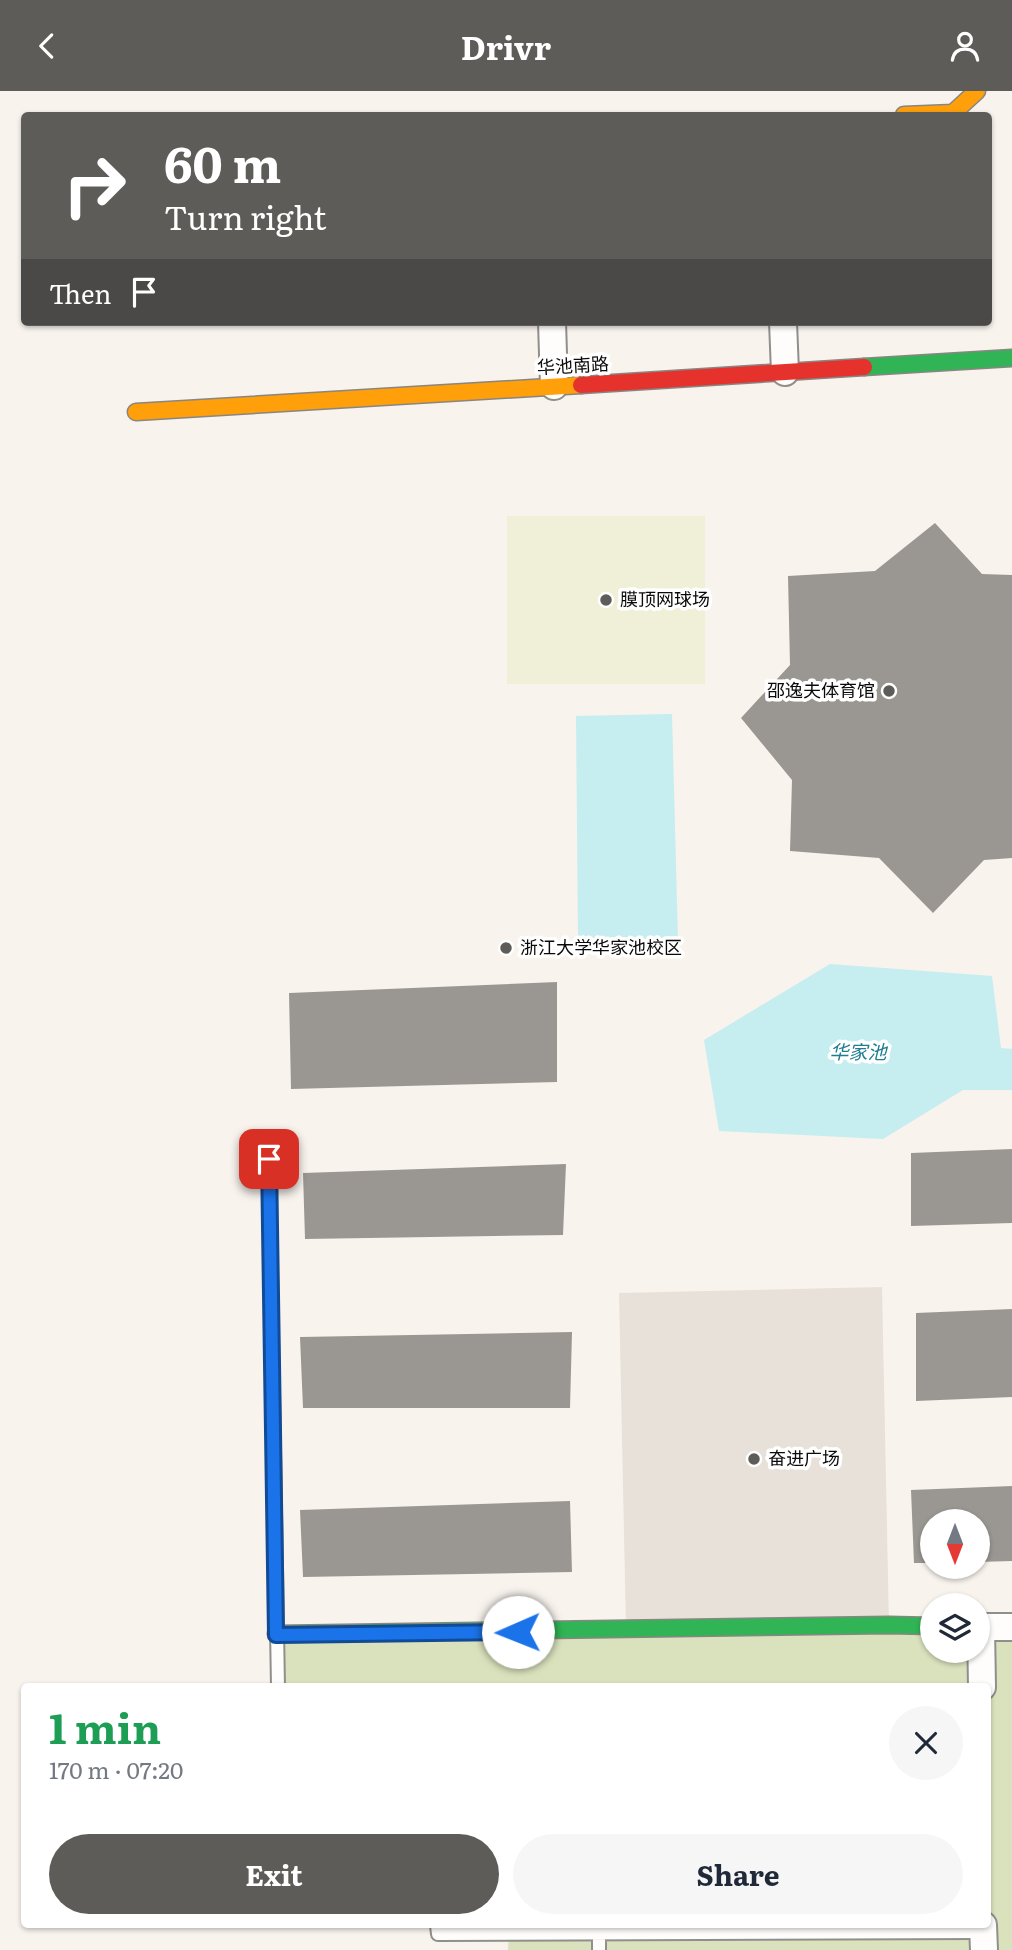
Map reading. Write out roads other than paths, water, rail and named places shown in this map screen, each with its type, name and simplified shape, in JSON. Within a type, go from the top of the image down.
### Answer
[{"type":"street","points":[[954,112],[977,91]]},
{"type":"street","points":[[552,326],[555,386]]},
{"type":"street","points":[[783,326],[785,372]]},
{"type":"street","name":"华池南路","points":[[135,412],[1012,358]]},
{"type":"street","points":[[276,1635],[920,1626]]},
{"type":"street","points":[[990,1627],[1012,1627]]},
{"type":"street","points":[[981,1663],[982,1683]]},
{"type":"lane","points":[[269,1159],[278,1683]]},
{"type":"lane","points":[[437,1928],[438,1934],[599,1932],[983,1936]]},
{"type":"lane","points":[[599,1932],[599,1950]]},
{"type":"water","points":[[672,714],[678,940],[578,940],[576,716]]},
{"type":"water","name":"华家池","points":[[830,964],[992,976],[1001,1048],[1012,1049],[1012,1090],[963,1090],[883,1139],[719,1131],[704,1040]]},
{"type":"place","name":"膜顶网球场","points":[[606,600]]},
{"type":"place","name":"邵逸夫体育馆","points":[[889,691]]},
{"type":"place","name":"浙江大学华家池校区","points":[[506,948]]},
{"type":"place","name":"奋进广场","points":[[754,1459]]}]
